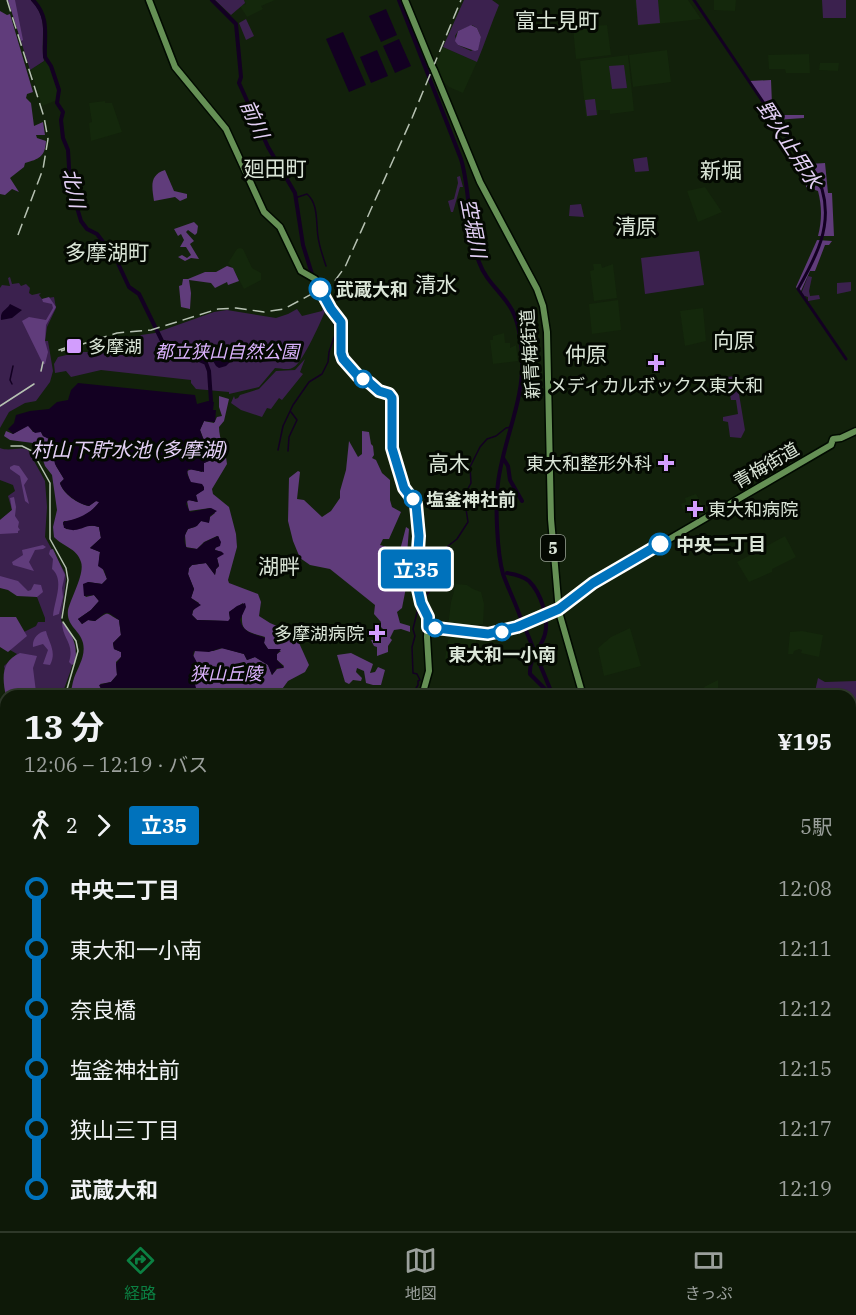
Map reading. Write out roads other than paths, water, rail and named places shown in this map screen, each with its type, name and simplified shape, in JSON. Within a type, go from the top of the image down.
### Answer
[{"type":"main road","points":[[148,0],[175,67],[226,129],[264,212],[280,227],[301,270],[315,279],[340,321],[343,358],[358,376],[392,398],[392,448],[404,488],[415,502],[417,513],[419,536],[416,577],[420,602],[428,617],[426,637],[429,671],[424,690]]},
{"type":"main road","name":"新青梅街道","points":[[405,0],[477,177],[537,289],[543,308],[547,332],[551,519],[559,609],[581,690]]},
{"type":"main road","name":"青梅街道","points":[[428,627],[488,634],[523,624],[559,609],[593,583],[831,445],[833,439],[840,439],[856,431]]},
{"type":"water","points":[[386,9],[397,35],[381,42],[369,16]]},
{"type":"water","points":[[343,32],[366,85],[349,92],[326,39]]},
{"type":"water","points":[[399,39],[411,66],[395,73],[383,46]]},
{"type":"water","points":[[377,50],[388,76],[371,83],[360,57]]},
{"type":"water","points":[[10,304],[22,310],[12,318],[1,320],[2,312]]},
{"type":"water","points":[[219,343],[224,355],[233,359],[226,366],[219,368],[209,354]]},
{"type":"water","name":"村山下貯水池 (多摩湖)","points":[[78,383],[195,395],[197,404],[214,402],[215,422],[204,421],[200,430],[205,442],[214,448],[218,457],[204,463],[204,472],[188,469],[187,474],[191,482],[202,484],[204,490],[196,495],[198,502],[188,500],[186,504],[190,512],[211,508],[217,511],[210,516],[209,523],[201,521],[197,526],[188,529],[185,541],[187,548],[197,549],[218,536],[221,542],[215,550],[224,554],[217,558],[219,566],[215,575],[206,563],[192,565],[189,568],[188,574],[194,589],[191,598],[201,605],[193,610],[192,615],[197,620],[228,621],[229,612],[245,603],[241,624],[250,632],[265,638],[264,643],[268,649],[281,649],[277,654],[277,660],[284,668],[277,668],[272,675],[268,665],[255,657],[247,660],[244,654],[221,648],[209,652],[194,651],[193,655],[203,674],[195,684],[196,690],[102,690],[99,685],[111,682],[117,675],[116,664],[121,657],[121,652],[114,649],[113,643],[121,635],[119,620],[109,613],[105,613],[95,621],[88,620],[82,624],[78,619],[99,601],[94,595],[84,596],[83,584],[88,582],[102,584],[107,579],[104,570],[98,566],[100,552],[90,548],[101,538],[99,527],[88,526],[72,530],[64,528],[63,522],[87,513],[99,502],[96,501],[89,506],[85,505],[64,491],[60,483],[64,479],[55,464],[49,439],[41,432],[35,433],[28,426],[13,434],[8,429],[14,423],[16,415],[49,409],[57,402],[68,400],[71,390]]},
{"type":"waterway","name":"北川","points":[[33,0],[44,20],[45,57],[51,66],[59,90],[57,103],[63,112],[61,120],[63,138],[68,150],[70,184],[81,221],[87,229],[97,234],[116,259],[129,287],[139,294],[164,345],[206,363],[209,371],[211,401]]},
{"type":"waterway","name":"前川","points":[[212,0],[236,24],[241,77],[239,83],[268,147],[295,193],[303,245],[312,274]]},
{"type":"waterway","name":"空堀川","points":[[399,0],[461,159],[479,262],[486,276],[512,310],[519,332],[522,372],[517,404],[498,483],[498,542],[503,574],[551,690]]},
{"type":"waterway","name":"野火止用水","points":[[694,0],[822,189],[825,216],[821,241],[798,289],[846,359]]},
{"type":"waterway","points":[[295,198],[307,194],[314,204],[319,242],[326,266]]},
{"type":"waterway","name":"前川","points":[[278,450],[283,426],[293,405],[309,382],[322,374],[328,362],[336,332],[333,318]]},
{"type":"waterway","points":[[12,384],[10,380],[13,366]]},
{"type":"waterway","name":"前川","points":[[288,451],[289,437],[297,420],[291,412]]},
{"type":"waterway","points":[[422,601],[446,563],[445,551],[457,539],[468,522],[464,496],[471,483],[470,467],[480,447],[487,439],[511,427]]},
{"type":"waterway","name":"空堀川","points":[[503,458],[508,466],[510,480],[522,501]]},
{"type":"waterway","name":"空堀川","points":[[507,573],[529,581],[543,606],[546,621],[545,634],[531,663],[530,674],[546,690]]},
{"type":"waterway","points":[[415,690],[420,680],[417,674],[413,673],[412,647],[415,636],[413,629],[419,604]]},
{"type":"tram line","points":[[59,350],[65,348]]},
{"type":"tram line","points":[[41,371],[43,362]]},
{"type":"tram line","points":[[0,406],[34,384]]},
{"type":"tram line","points":[[11,446],[22,446],[32,451],[50,483],[50,539],[66,568],[68,580],[62,618]]},
{"type":"tram line","points":[[63,622],[76,641],[78,651],[67,690]]},
{"type":"railway","points":[[7,0],[44,117],[48,139],[43,169],[16,240]]},
{"type":"railway","points":[[61,351],[117,333],[151,330],[218,309],[236,308],[264,312],[284,309],[334,282],[345,267],[412,118],[461,0]]},
{"type":"place","name":"武蔵大和","points":[[320,289]]},
{"type":"place","name":"多摩湖","points":[[74,346]]},
{"type":"place","name":"メディカルボックス東大和","points":[[656,363]]},
{"type":"place","name":"東大和整形外科","points":[[666,463]]},
{"type":"place","name":"塩釜神社前","points":[[413,499]]},
{"type":"place","name":"東大和病院","points":[[695,509]]},
{"type":"place","name":"中央二丁目","points":[[660,544]]},
{"type":"place","name":"東大和一小南","points":[[502,632]]},
{"type":"place","name":"多摩湖病院","points":[[377,633]]},
{"type":"district","name":"富士見町","points":[[557,20]]},
{"type":"district","name":"廻田町","points":[[275,168]]},
{"type":"district","name":"新堀","points":[[721,170]]},
{"type":"district","name":"清原","points":[[636,226]]},
{"type":"district","name":"多摩湖町","points":[[107,252]]},
{"type":"district","name":"清水","points":[[436,284]]},
{"type":"district","name":"向原","points":[[734,340]]},
{"type":"district","name":"仲原","points":[[586,354]]},
{"type":"district","name":"高木","points":[[449,463]]},
{"type":"district","name":"湖畔","points":[[279,566]]},
{"type":"park label","name":"都立狭山自然公園","points":[[227,351]]},
{"type":"park label","name":"狭山丘陵","points":[[226,673]]}]
